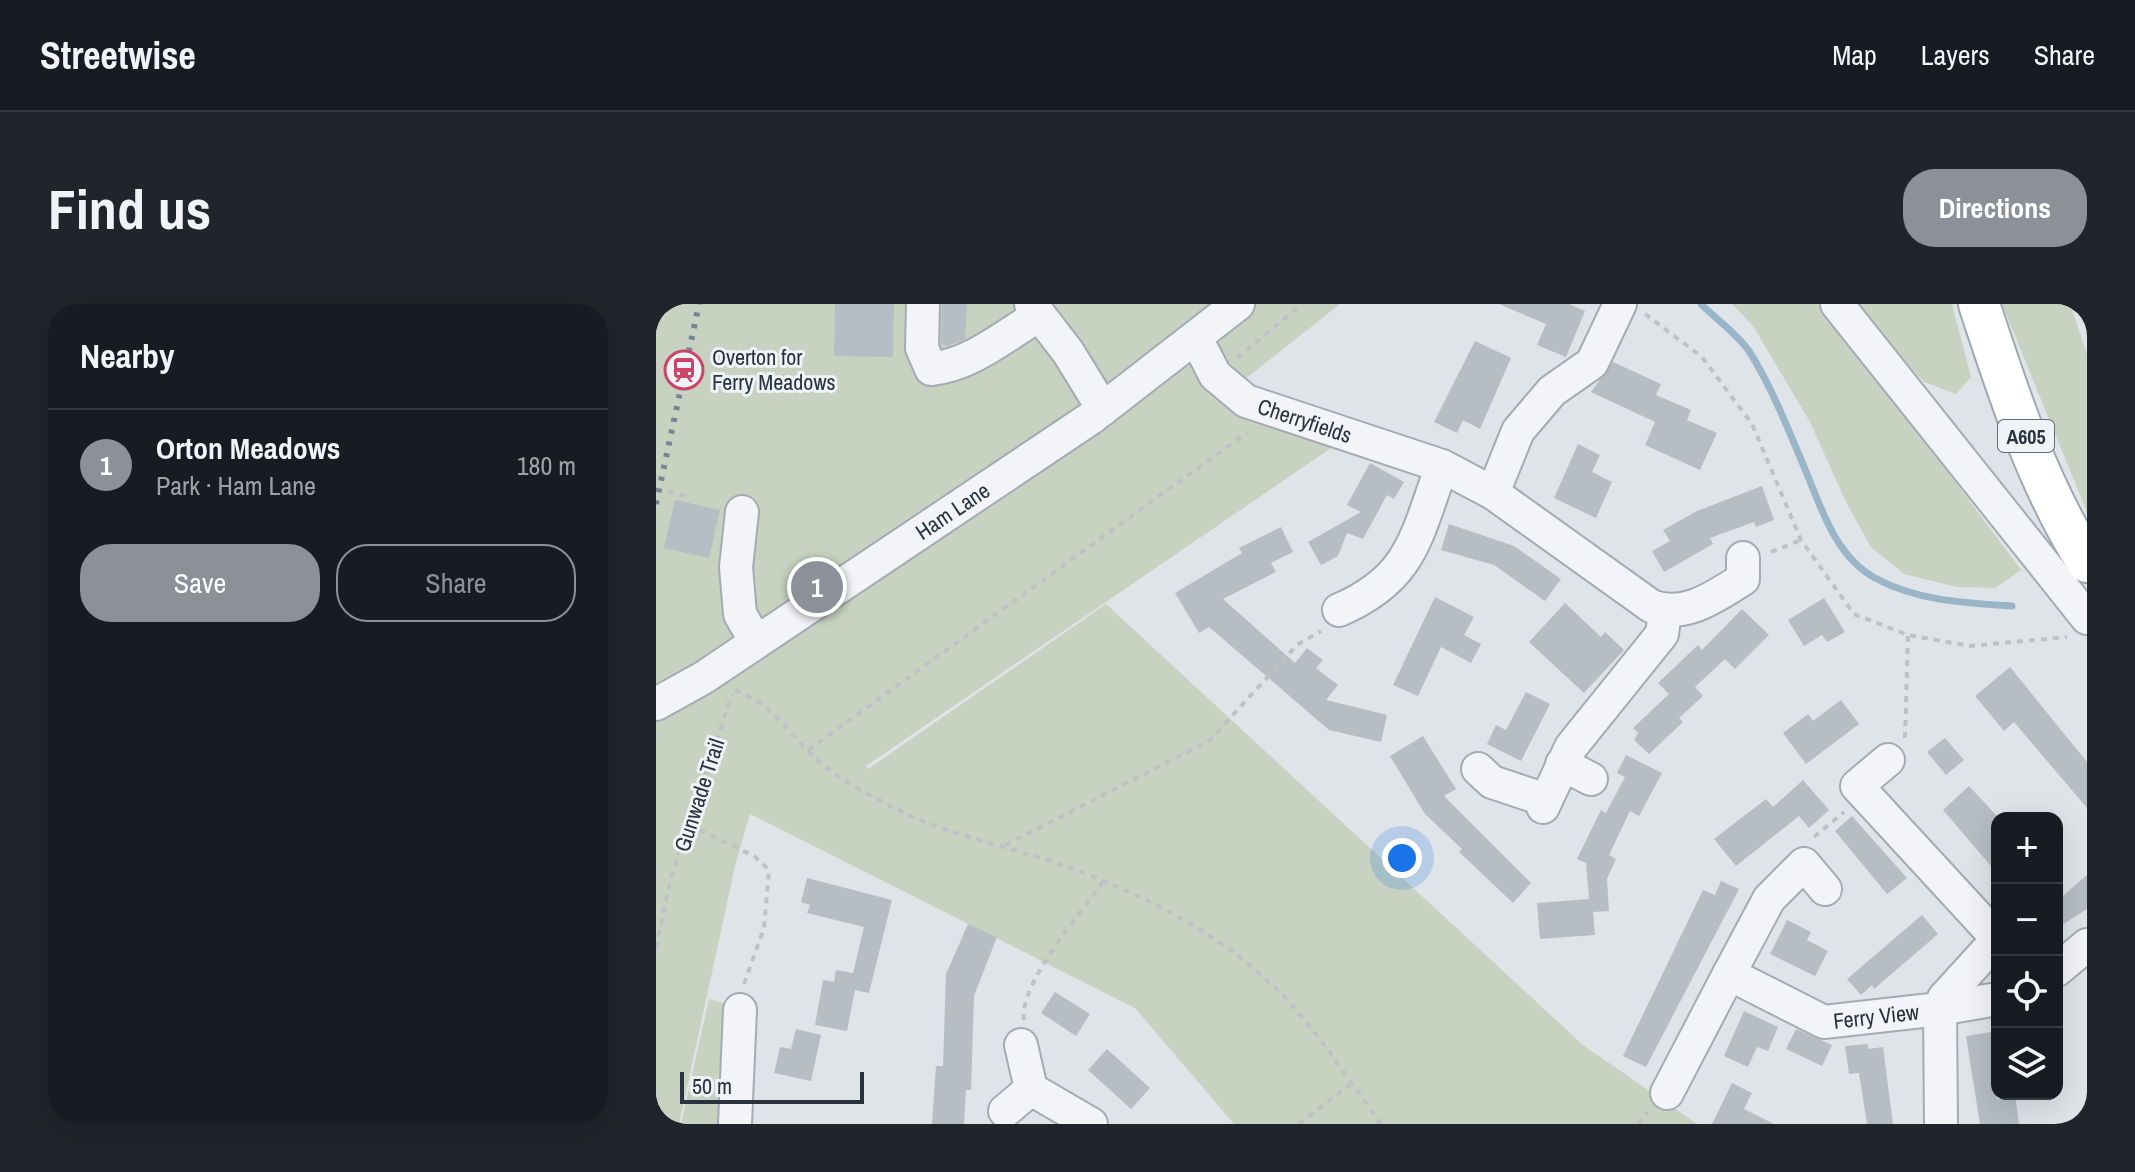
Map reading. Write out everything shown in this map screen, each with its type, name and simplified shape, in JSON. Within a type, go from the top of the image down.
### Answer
[{"type":"main road","name":"A605","points":[[1979,304],[2013,407],[2067,530],[2087,562]]},
{"type":"street","points":[[923,304],[922,348],[931,369],[949,367],[972,358],[1034,310],[1068,352],[1103,409]]},
{"type":"street","name":"Ham Lane","points":[[656,704],[756,642],[1103,409],[1238,304]]},
{"type":"street","points":[[1837,304],[2085,628]]},
{"type":"street","points":[[1493,493],[1518,431],[1552,391],[1592,363],[1632,308]]},
{"type":"street","name":"Cherryfields","points":[[1196,338],[1215,375],[1246,401],[1442,466],[1493,493],[1557,542],[1651,606],[1665,612]]},
{"type":"street","points":[[1339,610],[1379,607],[1407,559],[1442,466]]},
{"type":"street","points":[[742,512],[736,567],[740,614],[756,642]]},
{"type":"street","points":[[1478,769],[1492,782],[1545,804],[1571,747],[1662,634],[1665,612],[1710,600],[1743,579],[1743,558]]},
{"type":"street","points":[[1850,792],[1888,760]]},
{"type":"street","points":[[1562,764],[1591,779]]},
{"type":"street","name":"Ferry View","points":[[1850,792],[1991,933]]},
{"type":"street","points":[[1667,1093],[1769,899],[1804,864],[1825,889]]},
{"type":"street","points":[[2063,965],[2087,945]]},
{"type":"street","name":"Ferry View","points":[[1941,1124],[1940,1009],[1944,998],[1991,946]]},
{"type":"street","name":"Ferry View","points":[[1729,974],[1824,1022],[1991,1000]]},
{"type":"street","points":[[735,1124],[740,1010]]},
{"type":"street","points":[[1021,1045],[1031,1089],[1091,1124]]},
{"type":"street","points":[[1005,1111],[1031,1089]]},
{"type":"path","points":[[1237,358],[1302,304]]},
{"type":"path","points":[[1632,308],[1702,357],[1752,424],[1801,540],[1854,614],[1908,635],[1970,646],[2085,628]]},
{"type":"path","points":[[1276,412],[808,750],[865,792],[916,819],[1103,882],[1190,924],[1233,953],[1285,999],[1381,1124]]},
{"type":"path","points":[[656,489],[687,496]]},
{"type":"path","points":[[1003,846],[1209,741],[1297,645],[1338,621],[1339,610]]},
{"type":"path","points":[[1888,760],[1905,747],[1908,635]]},
{"type":"path","name":"Gunwade Trail","points":[[656,948],[670,881],[733,689],[766,704],[808,750]]},
{"type":"path","points":[[1804,864],[1806,844],[1848,808],[1850,792]]},
{"type":"path","points":[[689,825],[754,856],[769,870],[764,928],[744,982],[740,1010]]},
{"type":"path","points":[[1021,1045],[1025,1035],[1022,1009],[1035,978],[1103,882]]},
{"type":"path","points":[[1299,1124],[1352,1084]]},
{"type":"green space","points":[[656,304],[1340,304],[1220,399],[1231,409],[1337,444],[866,766],[868,769],[1106,604],[1583,1045],[1697,1124],[1234,1124],[1135,1008],[750,814],[736,862],[679,1124],[656,1124]]},
{"type":"green space","points":[[1732,304],[1952,304],[1971,377],[1956,394],[1924,382],[1891,346],[1868,365],[2021,570],[1995,588],[1957,587],[1904,574],[1871,547],[1847,504],[1810,422],[1753,326]]},
{"type":"green space","points":[[2002,304],[2070,304],[2087,354],[2087,512]]},
{"type":"green space","points":[[709,999],[723,1003],[720,1114],[717,1124],[681,1124]]},
{"type":"building","points":[[835,304],[894,304],[893,357],[834,356]]},
{"type":"building","points":[[942,304],[967,304],[965,339],[948,346],[941,344]]},
{"type":"building","points":[[1499,304],[1569,304],[1585,311],[1566,357],[1537,345],[1546,324]]},
{"type":"building","points":[[1475,341],[1511,358],[1480,429],[1463,420],[1457,433],[1434,422]]},
{"type":"building","points":[[1613,362],[1661,384],[1656,395],[1691,410],[1687,420],[1717,433],[1700,470],[1645,445],[1655,422],[1591,392]]},
{"type":"building","points":[[1578,444],[1600,455],[1592,472],[1612,482],[1596,518],[1554,498]]},
{"type":"building","points":[[1370,463],[1404,482],[1394,499],[1387,495],[1363,539],[1347,533],[1338,556],[1321,565],[1308,542],[1361,512],[1347,505]]},
{"type":"building","points":[[1762,486],[1774,520],[1756,527],[1754,522],[1710,538],[1713,544],[1664,572],[1652,551],[1670,541],[1663,530],[1697,511]]},
{"type":"building","points":[[675,500],[720,510],[709,558],[664,548]]},
{"type":"building","points":[[1449,524],[1514,546],[1561,579],[1545,601],[1494,565],[1441,550]]},
{"type":"building","points":[[1281,527],[1293,552],[1271,563],[1276,572],[1223,599],[1295,663],[1307,648],[1323,660],[1316,668],[1338,685],[1326,700],[1387,715],[1381,742],[1329,730],[1209,627],[1199,633],[1175,593],[1242,553],[1239,548]]},
{"type":"building","points":[[1435,597],[1474,617],[1464,635],[1481,644],[1471,663],[1441,647],[1418,696],[1393,685]]},
{"type":"building","points":[[1824,598],[1845,632],[1827,642],[1822,635],[1804,646],[1788,620]]},
{"type":"building","points":[[1565,603],[1601,637],[1605,632],[1624,650],[1584,693],[1529,642]]},
{"type":"building","points":[[1742,609],[1769,635],[1735,669],[1725,659],[1695,687],[1703,696],[1679,718],[1683,722],[1649,754],[1634,740],[1638,733],[1633,728],[1669,694],[1658,683],[1698,645],[1702,650]]},
{"type":"building","points":[[2010,667],[2087,762],[2087,808],[2014,722],[2004,731],[1975,696]]},
{"type":"building","points":[[1526,692],[1550,704],[1521,761],[1487,744],[1496,725],[1506,730]]},
{"type":"building","points":[[1841,700],[1859,724],[1806,764],[1783,733],[1808,714],[1813,721]]},
{"type":"building","points":[[1423,736],[1456,789],[1444,796],[1531,883],[1513,903],[1459,852],[1462,849],[1425,814],[1390,756]]},
{"type":"building","points":[[1945,738],[1964,760],[1946,775],[1927,752]]},
{"type":"building","points":[[1626,755],[1662,773],[1639,816],[1630,811],[1609,855],[1616,859],[1607,879],[1609,911],[1593,912],[1595,935],[1540,939],[1537,903],[1589,899],[1586,863],[1577,859],[1601,810],[1606,813],[1625,777],[1617,773]]},
{"type":"building","points":[[1803,780],[1829,810],[1809,828],[1799,816],[1736,866],[1714,839],[1766,799],[1773,807]]},
{"type":"building","points":[[1969,786],[1993,812],[1991,866],[1943,810]]},
{"type":"building","points":[[1852,816],[1907,878],[1887,894],[1835,831]]},
{"type":"building","points":[[2087,875],[2087,909],[2063,924],[2063,896]]},
{"type":"building","points":[[807,878],[892,900],[869,993],[855,990],[847,1031],[815,1025],[823,980],[834,982],[836,970],[853,973],[864,927],[807,913],[810,905],[801,902]]},
{"type":"building","points":[[1721,881],[1739,889],[1646,1067],[1623,1056],[1703,890],[1715,895]]},
{"type":"building","points":[[1922,915],[1938,934],[1874,989],[1872,985],[1861,995],[1847,979]]},
{"type":"building","points":[[1787,920],[1811,932],[1807,940],[1828,951],[1815,976],[1770,954]]},
{"type":"building","points":[[968,924],[997,937],[974,996],[971,1090],[966,1090],[964,1124],[932,1124],[936,1066],[943,1066],[946,974]]},
{"type":"building","points":[[1055,992],[1090,1014],[1076,1036],[1041,1013]]},
{"type":"building","points":[[1744,1011],[1778,1027],[1768,1051],[1757,1047],[1748,1067],[1724,1056]]},
{"type":"building","points":[[796,1029],[821,1035],[811,1081],[774,1073],[780,1047],[791,1049]]},
{"type":"building","points":[[1796,1029],[1832,1045],[1822,1066],[1786,1049]]},
{"type":"building","points":[[1991,1032],[1991,1100],[2016,1100],[2019,1124],[1980,1124],[1966,1036]]},
{"type":"building","points":[[1868,1044],[1868,1049],[1883,1047],[1893,1124],[1867,1124],[1859,1073],[1849,1074],[1845,1046]]},
{"type":"building","points":[[1107,1049],[1150,1088],[1131,1109],[1088,1070]]},
{"type":"building","points":[[1732,1083],[1752,1093],[1744,1109],[1774,1124],[1712,1124]]},
{"type":"waterway","points":[[1701,304],[1749,351],[1778,405],[1822,511],[1848,556],[1875,578],[1908,592],[1960,602],[2012,606]]},
{"type":"railway","points":[[656,504],[699,304]]},
{"type":"place","name":"Overton for Ferry Meadows","points":[[684,370]]},
{"type":"place","name":"Orton Meadows","points":[[817,587]]}]
